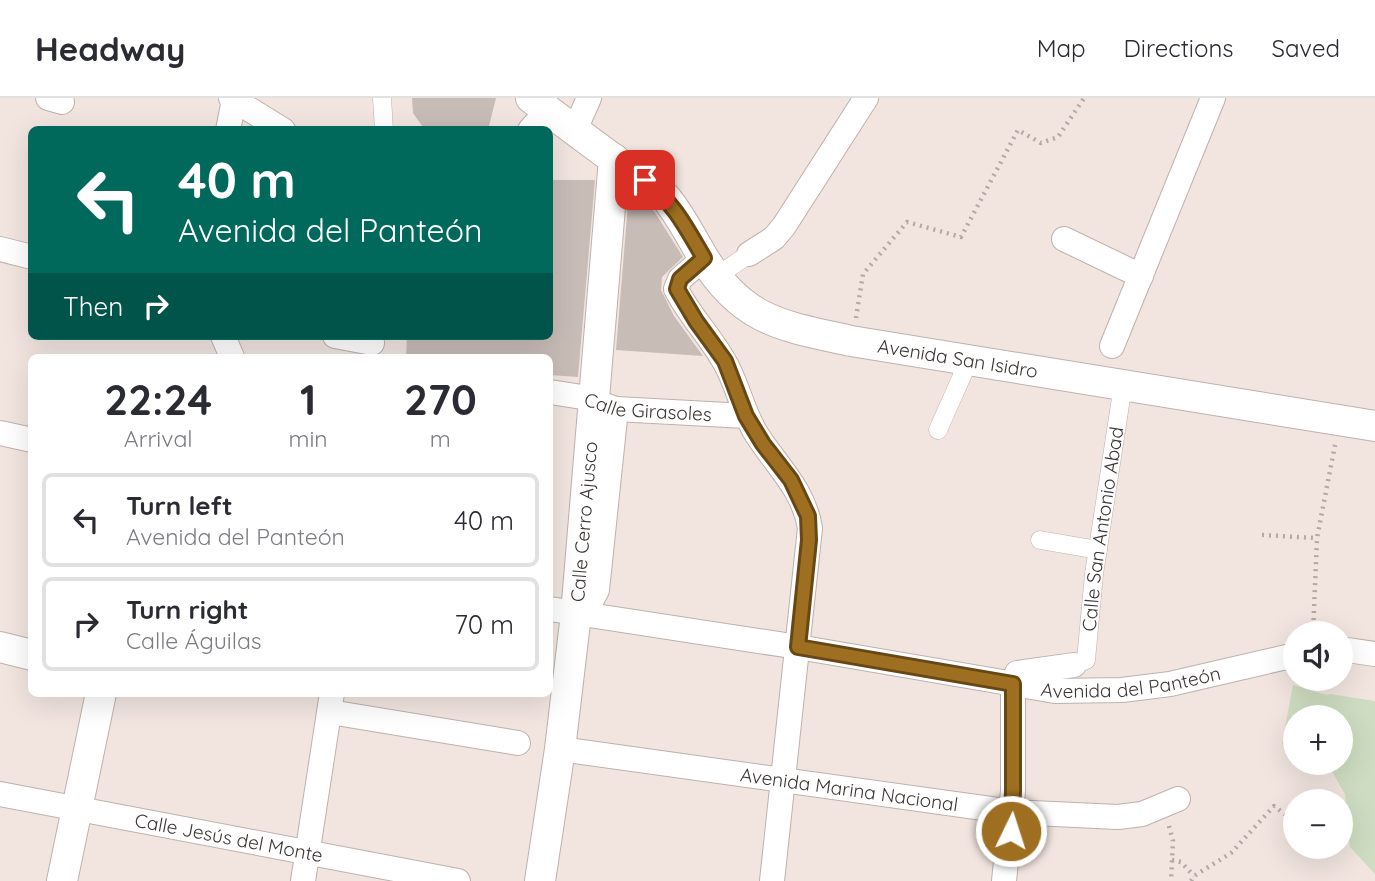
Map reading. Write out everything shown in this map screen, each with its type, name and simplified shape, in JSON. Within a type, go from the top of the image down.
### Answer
[{"type":"street","points":[[382,98],[384,126]]},
{"type":"street","points":[[574,132],[589,98]]},
{"type":"street","points":[[772,881],[809,540],[808,516],[791,480],[763,444],[746,416],[725,361],[677,289],[680,279],[749,254],[774,238],[866,98]]},
{"type":"street","points":[[1112,346],[1213,98]]},
{"type":"street","points":[[229,126],[232,99],[277,126]]},
{"type":"street","name":"Avenida San Isidro","points":[[536,113],[574,132],[666,198],[677,211],[710,267],[741,304],[764,319],[790,328],[851,341],[1375,426]]},
{"type":"street","name":"Calle Cerro Ajusco","points":[[540,881],[560,749],[563,612],[604,405],[614,159]]},
{"type":"street","points":[[1064,239],[1141,276]]},
{"type":"street","points":[[0,249],[28,256]]},
{"type":"street","points":[[351,340],[372,345]]},
{"type":"street","points":[[938,430],[969,360]]},
{"type":"street","name":"Calle San Antonio Abad","points":[[1074,664],[1086,660],[1098,550],[1123,385]]},
{"type":"street","name":"Calle Girasoles","points":[[553,392],[582,397],[604,405],[746,416]]},
{"type":"street","points":[[0,433],[28,439]]},
{"type":"street","points":[[1040,540],[1098,550]]},
{"type":"street","name":"Avenida del Panteón","points":[[563,612],[798,647],[1055,691],[1122,690],[1170,684],[1283,658]]},
{"type":"street","points":[[0,647],[28,654]]},
{"type":"street","points":[[1353,651],[1375,654]]},
{"type":"street","points":[[1004,881],[1012,812],[1013,684],[1017,673],[1074,664]]},
{"type":"street","points":[[62,881],[100,697]]},
{"type":"street","points":[[303,881],[331,703],[518,743]]},
{"type":"street","name":"Avenida Marina Nacional","points":[[560,749],[1012,812],[1118,817],[1140,814],[1178,799]]},
{"type":"street","name":"Calle Jesús del Monte","points":[[0,794],[458,881]]},
{"type":"street","points":[[776,844],[783,881]]},
{"type":"path","points":[[851,341],[863,274],[907,222],[961,237],[1018,130],[1041,143],[1058,137],[1084,98]]},
{"type":"path","points":[[1314,621],[1317,538],[1340,420]]},
{"type":"path","points":[[1262,535],[1317,538]]},
{"type":"path","points":[[1172,860],[1181,862],[1192,878],[1231,853],[1274,806],[1283,813]]},
{"type":"path","points":[[1140,814],[1167,818],[1173,841],[1171,881]]},
{"type":"green space","points":[[1292,691],[1313,691],[1375,701],[1375,874],[1353,850],[1353,789],[1342,789],[1334,775],[1353,775],[1353,705],[1289,705]]},
{"type":"building","points":[[412,98],[496,98],[489,126],[422,126],[413,113]]},
{"type":"building","points":[[553,180],[595,180],[578,377],[553,375],[553,354],[406,354],[407,340],[553,340]]},
{"type":"building","points":[[629,192],[654,211],[683,257],[662,277],[661,290],[674,316],[703,356],[616,350]]},
{"type":"route","points":[[645,180],[677,211],[704,258],[676,285],[683,302],[725,361],[746,416],[763,444],[791,480],[808,516],[810,528],[798,647],[1013,684],[1011,831]]}]
